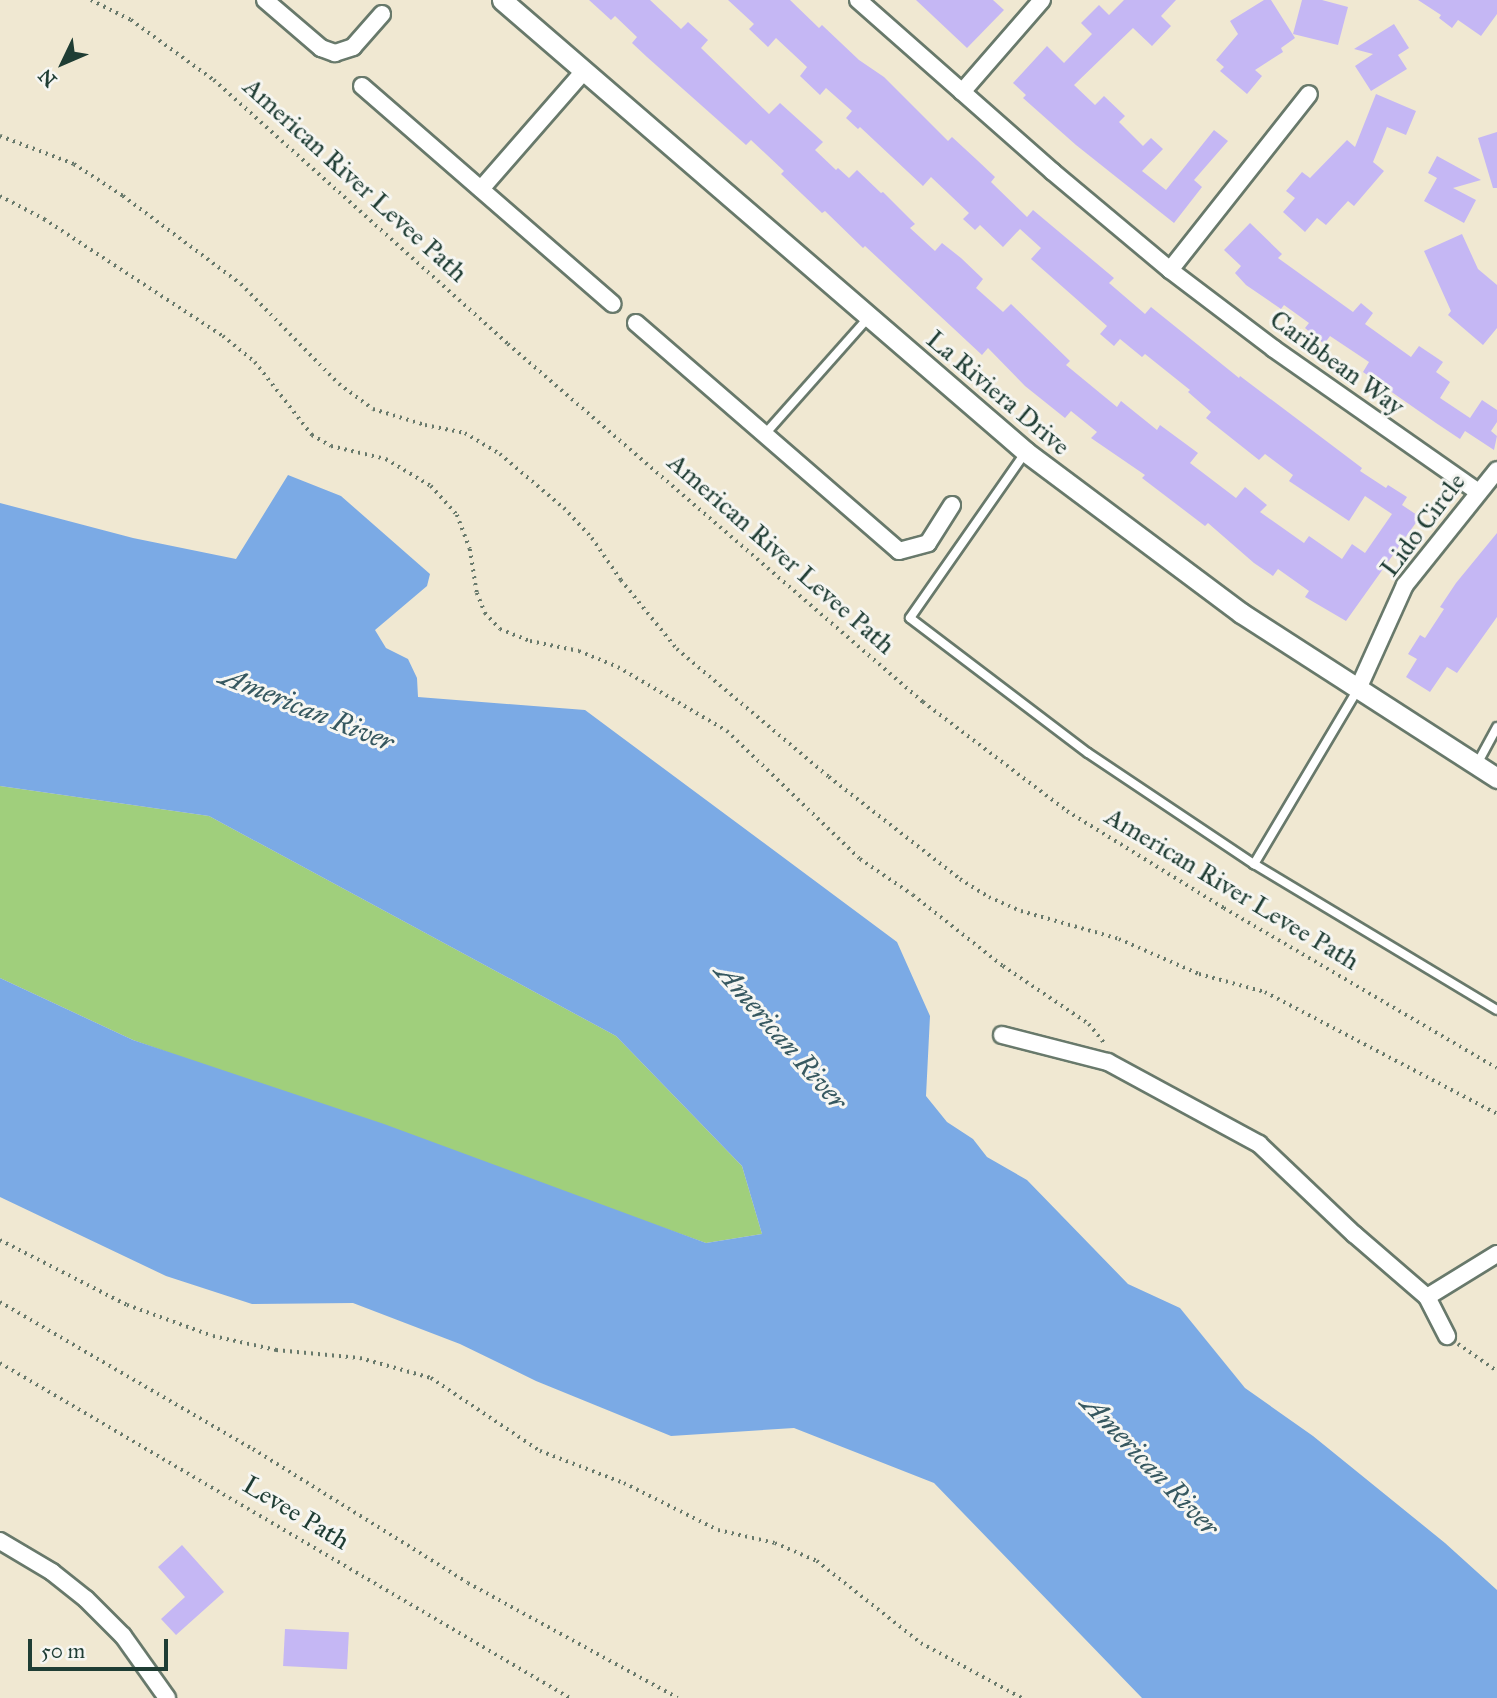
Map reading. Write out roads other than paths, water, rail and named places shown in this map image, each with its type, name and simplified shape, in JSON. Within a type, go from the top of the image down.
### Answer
[{"type":"street","points":[[265,0],[321,48],[335,53],[354,47],[382,14]]},
{"type":"street","name":"La Riviera Drive","points":[[502,0],[1026,452],[1241,613],[1497,778]]},
{"type":"street","name":"Caribbean Way","points":[[858,0],[1170,270],[1274,349],[1478,492]]},
{"type":"street","points":[[962,92],[1042,0]]},
{"type":"street","points":[[481,189],[584,71]]},
{"type":"street","points":[[362,86],[613,304]]},
{"type":"street","points":[[1170,270],[1310,94]]},
{"type":"street","points":[[636,323],[899,551],[928,543],[952,505]]},
{"type":"street","name":"Lido Circle","points":[[1358,689],[1405,585],[1497,470]]},
{"type":"street","points":[[1002,1035],[1108,1062],[1259,1144],[1354,1234],[1427,1297],[1447,1336]]},
{"type":"street","points":[[1427,1297],[1497,1254]]},
{"type":"street","points":[[0,1541],[52,1572],[86,1598],[123,1636],[167,1698]]},
{"type":"lane","points":[[765,434],[868,318]]},
{"type":"lane","points":[[1026,452],[911,618],[1088,753],[1254,864],[1497,1010]]},
{"type":"lane","points":[[1254,864],[1358,689]]},
{"type":"lane","points":[[1476,766],[1497,727]]},
{"type":"water","name":"American River","points":[[288,475],[341,496],[430,574],[427,586],[375,630],[386,648],[408,659],[417,678],[418,697],[585,710],[897,942],[930,1016],[926,1096],[947,1122],[973,1139],[987,1157],[1027,1180],[1128,1284],[1180,1308],[1245,1388],[1313,1436],[1445,1543],[1497,1590],[1497,1698],[1142,1698],[934,1483],[794,1428],[671,1436],[536,1381],[460,1344],[353,1303],[252,1304],[166,1276],[0,1197],[0,978],[133,1040],[384,1124],[706,1243],[762,1234],[742,1166],[616,1036],[209,816],[0,786],[0,503],[133,538],[236,559]]}]
